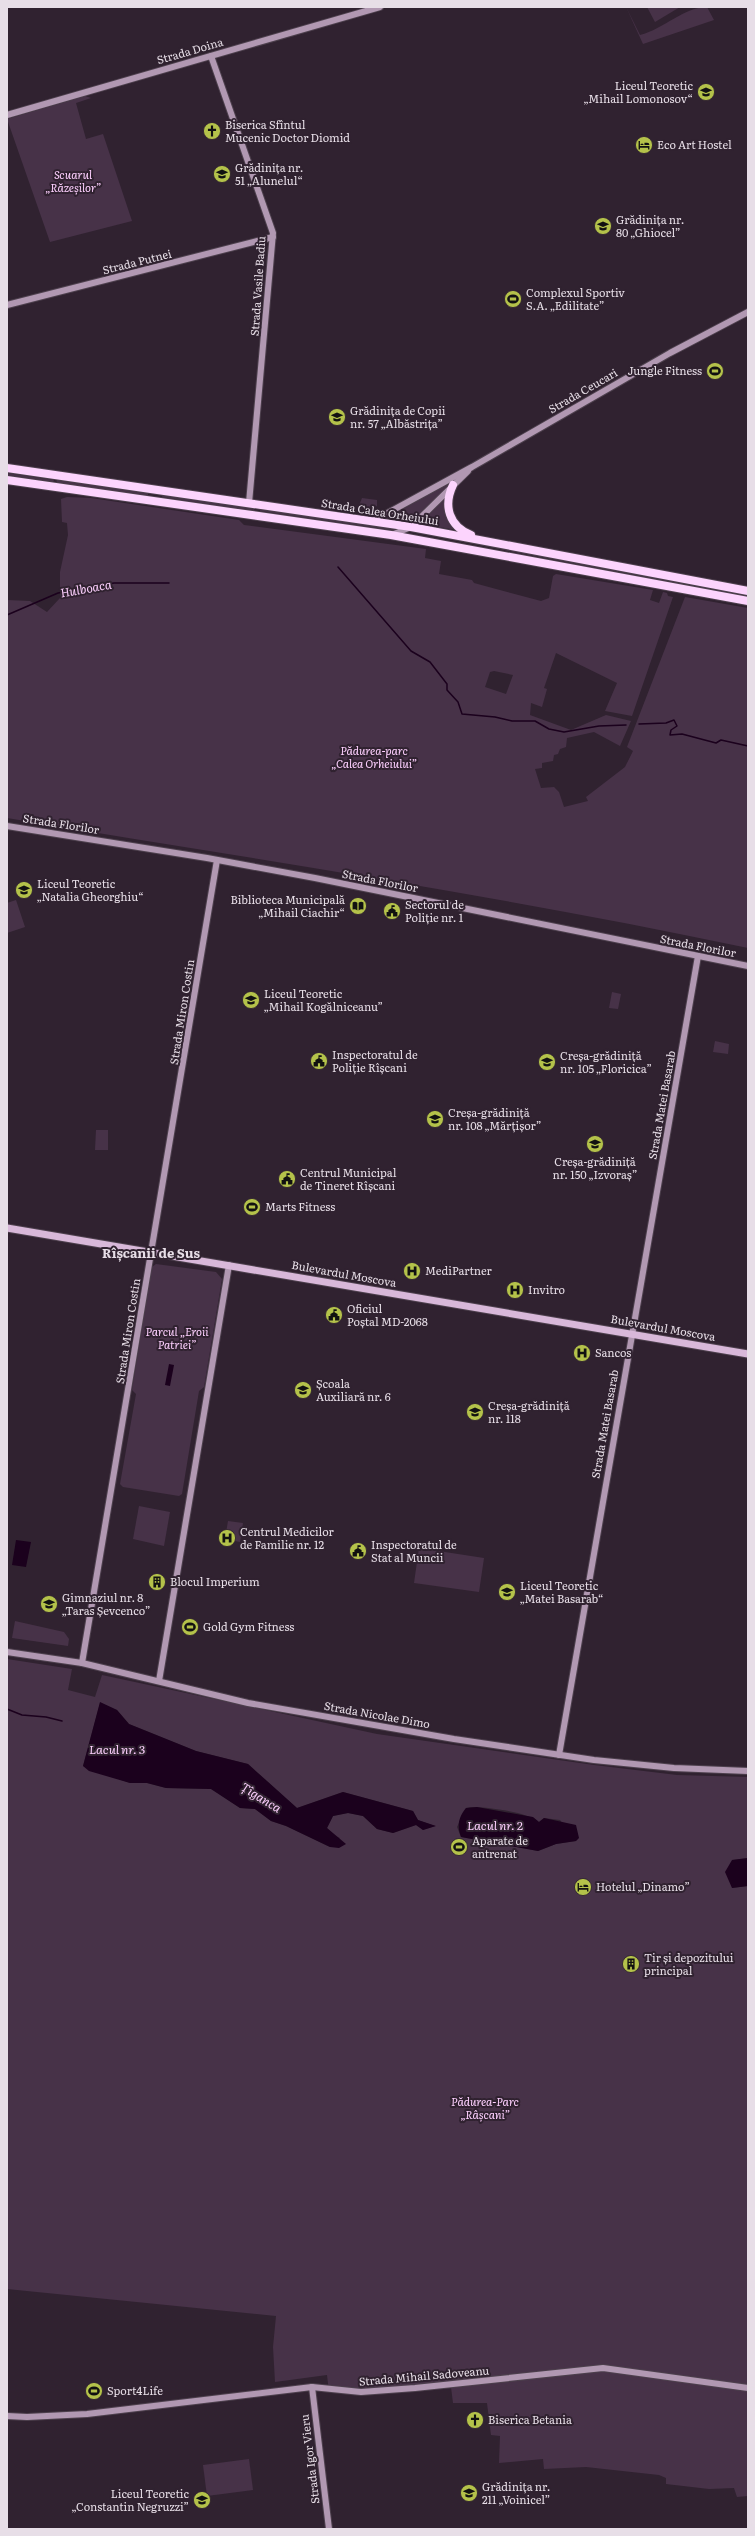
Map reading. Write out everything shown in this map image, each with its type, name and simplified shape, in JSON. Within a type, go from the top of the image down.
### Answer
[{"type":"highway","name":"Strada Calea Orheiului","points":[[7,468],[411,527],[748,591]]},
{"type":"highway","name":"Strada Calea Orheiului","points":[[7,480],[156,500],[391,535],[490,552],[748,601]]},
{"type":"highway","points":[[453,485],[447,503],[449,514],[463,532],[488,542],[490,552]]},
{"type":"highway","points":[[156,500],[157,490]]},
{"type":"main road","name":"Bulevardul Moscova","points":[[7,1228],[748,1354]]},
{"type":"street","name":"Strada Doina","points":[[7,115],[380,7]]},
{"type":"street","name":"Strada Vasile Badiu","points":[[211,56],[273,237],[249,503]]},
{"type":"street","name":"Strada Putnei","points":[[7,305],[273,237]]},
{"type":"street","name":"Strada Ceucari","points":[[373,521],[472,467],[608,388],[748,312]]},
{"type":"street","name":"Strada Ceucari","points":[[391,535],[402,533],[411,527],[472,467]]},
{"type":"street","name":"Strada Florilor","points":[[7,826],[217,860],[748,966]]},
{"type":"street","name":"Strada Miron Costin","points":[[82,1663],[217,860]]},
{"type":"street","name":"Strada Matei Basarab","points":[[559,1755],[698,956]]},
{"type":"street","points":[[159,1681],[229,1265]]},
{"type":"street","name":"Strada Nicolae Dimo","points":[[7,1652],[82,1663],[248,1703],[559,1755],[674,1768],[748,1771]]},
{"type":"street","name":"Strada Mihail Sadoveanu","points":[[7,2416],[27,2417],[87,2414],[312,2387],[369,2392],[603,2368],[748,2388]]},
{"type":"street","name":"Strada Igor Vieru","points":[[312,2387],[329,2529]]},
{"type":"green space","points":[[626,7],[640,35],[657,28],[682,14],[699,8],[707,7],[714,20],[643,44]]},
{"type":"green space","points":[[647,7],[680,7],[655,22]]},
{"type":"green space","name":"Scuarul „Răzeșilor”","points":[[85,96],[91,98],[76,103],[86,139],[103,134],[132,221],[50,242],[7,119]]},
{"type":"green space","points":[[7,473],[54,480],[53,482],[7,475]]},
{"type":"green space","points":[[462,474],[412,522],[388,518]]},
{"type":"green space","points":[[57,480],[148,493],[148,496],[56,483]]},
{"type":"green space","points":[[163,495],[254,508],[254,511],[162,497]]},
{"type":"green space","name":"Pădurea-parc „Calea Orheiului”","points":[[67,497],[91,498],[239,520],[244,525],[426,549],[425,558],[441,561],[439,574],[472,580],[474,583],[541,601],[549,598],[553,576],[556,574],[653,590],[650,600],[659,603],[663,592],[667,593],[668,596],[673,597],[632,716],[605,711],[617,683],[556,653],[544,688],[547,689],[542,707],[531,703],[530,715],[571,730],[606,715],[631,721],[620,746],[594,732],[567,738],[566,747],[560,749],[558,754],[554,755],[553,761],[542,763],[542,768],[535,769],[541,788],[554,787],[559,792],[564,807],[588,801],[586,797],[625,767],[633,751],[627,747],[685,597],[748,608],[748,948],[656,929],[471,895],[7,818],[7,600],[30,601],[47,612],[60,598],[60,572],[68,535],[67,523],[62,522],[61,499]],"holes":[[[494,671],[513,675],[506,694],[485,687],[490,672]]]},
{"type":"green space","points":[[446,497],[457,530],[420,524]]},
{"type":"green space","points":[[362,498],[377,500],[377,506],[368,510],[358,508]]},
{"type":"green space","points":[[260,509],[398,529],[398,531],[260,511]]},
{"type":"green space","points":[[499,547],[618,570],[618,572],[499,549]]},
{"type":"green space","points":[[620,572],[748,595],[748,597]]},
{"type":"green space","points":[[16,900],[25,927],[7,933],[7,903]]},
{"type":"green space","points":[[612,992],[621,994],[618,1009],[609,1008]]},
{"type":"green space","points":[[715,1041],[729,1044],[728,1054],[713,1052]]},
{"type":"green space","points":[[96,1130],[108,1130],[108,1150],[95,1150]]},
{"type":"green space","name":"Parcul „Eroii Patriei”","points":[[156,1264],[216,1272],[222,1279],[204,1387],[199,1391],[182,1494],[179,1496],[123,1487],[120,1484],[136,1394],[132,1390],[152,1267]]},
{"type":"green space","points":[[139,1506],[170,1512],[164,1546],[133,1539]]},
{"type":"green space","points":[[228,1521],[243,1523],[240,1542],[225,1539]]},
{"type":"green space","points":[[419,1548],[484,1558],[479,1592],[414,1583]]},
{"type":"green space","points":[[15,1621],[64,1632],[69,1639],[68,1646],[12,1638]]},
{"type":"green space","name":"Pădurea-Parc „Râșcani”","points":[[7,1659],[72,1669],[68,1690],[95,1697],[102,1675],[377,1734],[594,1765],[677,1775],[748,1777],[748,1858],[732,1860],[732,1888],[748,1886],[748,2496],[737,2497],[734,2488],[709,2489],[666,2484],[666,2478],[659,2475],[586,2467],[544,2469],[543,2459],[499,2463],[500,2436],[491,2435],[487,2403],[453,2403],[451,2387],[355,2395],[329,2392],[327,2375],[275,2382],[273,2347],[276,2316],[7,2289]],"holes":[[[100,1703],[117,1710],[129,1724],[196,1751],[248,1764],[297,1808],[343,1792],[413,1811],[418,1820],[435,1826],[423,1830],[416,1825],[393,1833],[377,1829],[363,1816],[348,1813],[333,1816],[327,1828],[333,1835],[340,1838],[330,1847],[286,1826],[271,1821],[255,1809],[240,1808],[211,1789],[166,1788],[147,1783],[130,1783],[83,1766]],[[466,1808],[497,1809],[517,1813],[534,1818],[539,1822],[544,1818],[560,1820],[576,1841],[556,1844],[538,1851],[461,1837],[457,1827]]]},
{"type":"green space","points":[[249,2459],[253,2490],[207,2496],[203,2465]]},
{"type":"water","points":[[169,1364],[174,1365],[170,1386],[165,1385]]},
{"type":"water","points":[[16,1540],[31,1542],[26,1567],[12,1565]]},
{"type":"water","name":"Lacul nr. 3","points":[[100,1702],[117,1710],[129,1724],[196,1751],[248,1764],[297,1808],[343,1792],[413,1811],[418,1820],[436,1826],[423,1830],[416,1825],[393,1833],[377,1829],[363,1816],[348,1813],[333,1816],[327,1828],[346,1844],[339,1848],[330,1847],[286,1826],[271,1821],[255,1809],[240,1808],[211,1789],[166,1788],[147,1783],[130,1783],[89,1771],[83,1766]]},
{"type":"water","name":"Lacul nr. 2","points":[[477,1807],[533,1817],[539,1822],[544,1818],[576,1825],[579,1838],[576,1841],[556,1844],[538,1851],[461,1837],[459,1826],[461,1815],[466,1808]]},
{"type":"water","points":[[748,1858],[748,1886],[732,1888],[725,1872],[732,1860]]},
{"type":"waterway","points":[[338,567],[411,651],[430,662],[447,684],[447,690],[458,702],[462,714],[495,717],[512,721],[535,721],[549,729],[564,732],[599,726],[626,725]]},
{"type":"waterway","name":"Hulboaca","points":[[7,615],[58,593],[114,583],[169,583]]},
{"type":"waterway","points":[[639,724],[666,723],[674,720],[677,726],[671,730],[670,735],[682,734],[716,743],[721,740],[748,746]]},
{"type":"waterway","name":"Țîganca","points":[[7,1709],[22,1715],[46,1717],[62,1721]]},
{"type":"place","name":"Liceul Teoretic „Mihail Lomonosov“","points":[[706,92]]},
{"type":"place","name":"Biserica Sfîntul Mucenic Doctor Diomid","points":[[212,131]]},
{"type":"place","name":"Eco Art Hostel","points":[[644,145]]},
{"type":"place","name":"Grădinița nr. 51 „Alunelul“","points":[[222,174]]},
{"type":"place","name":"Grădinița nr. 80 „Ghiocel”","points":[[603,226]]},
{"type":"place","name":"Complexul Sportiv S.A. „Edilitate”","points":[[513,299]]},
{"type":"place","name":"Jungle Fitness","points":[[715,371]]},
{"type":"place","name":"Grădinița de Copii nr. 57 „Albăstrița”","points":[[337,417]]},
{"type":"place","name":"Liceul Teoretic „Natalia Gheorghiu“","points":[[24,890]]},
{"type":"place","name":"Biblioteca Municipală „Mihail Ciachir“","points":[[358,906]]},
{"type":"place","name":"Sectorul de Poliție nr. 1","points":[[392,911]]},
{"type":"place","name":"Liceul Teoretic „Mihail Kogălniceanu”","points":[[251,1000]]},
{"type":"place","name":"Inspectoratul de Poliție Rîșcani","points":[[319,1061]]},
{"type":"place","name":"Creșa-grădiniță nr. 105 „Floricica”","points":[[547,1062]]},
{"type":"place","name":"Creșa-grădiniță nr. 108 „Mărțișor”","points":[[435,1119]]},
{"type":"place","name":"Creșa-grădiniță nr. 150 „Izvoraș”","points":[[595,1144]]},
{"type":"place","name":"Centrul Municipal de Tineret Rîșcani","points":[[287,1179]]},
{"type":"place","name":"Marts Fitness","points":[[252,1207]]},
{"type":"place","name":"MediPartner","points":[[412,1271]]},
{"type":"place","name":"Invitro","points":[[515,1290]]},
{"type":"place","name":"Oficiul Poștal MD-2068","points":[[334,1315]]},
{"type":"place","name":"Sancos","points":[[582,1353]]},
{"type":"place","name":"Școala Auxiliară nr. 6","points":[[303,1390]]},
{"type":"place","name":"Creșa-grădiniță nr. 118","points":[[475,1412]]},
{"type":"place","name":"Centrul Medicilor de Familie nr. 12","points":[[227,1538]]},
{"type":"place","name":"Inspectoratul de Stat al Muncii","points":[[358,1551]]},
{"type":"place","name":"Blocul Imperium","points":[[157,1582]]},
{"type":"place","name":"Liceul Teoretic „Matei Basarab“","points":[[507,1592]]},
{"type":"place","name":"Gimnaziul nr. 8 „Taras Șevcenco”","points":[[49,1604]]},
{"type":"place","name":"Gold Gym Fitness","points":[[190,1627]]},
{"type":"place","name":"Aparate de antrenat","points":[[459,1847]]},
{"type":"place","name":"Hotelul „Dinamo”","points":[[583,1887]]},
{"type":"place","name":"Tir și depozitului principal","points":[[631,1964]]},
{"type":"place","name":"Sport4Life","points":[[94,2391]]},
{"type":"place","name":"Biserica Betania","points":[[475,2420]]},
{"type":"place","name":"Grădinița nr. 211 „Voinicel”","points":[[469,2493]]},
{"type":"place","name":"Liceul Teoretic „Constantin Negruzzi”","points":[[202,2500]]},
{"type":"district","name":"Rîșcanii de Sus","points":[[151,1253]]}]
